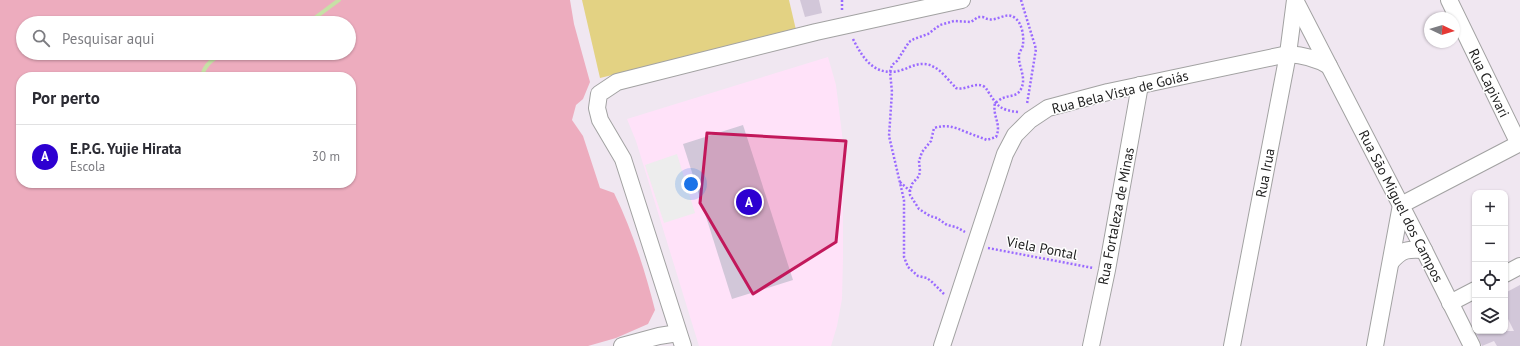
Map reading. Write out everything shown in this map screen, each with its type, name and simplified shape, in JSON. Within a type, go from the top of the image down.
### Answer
[{"type":"street","points":[[622,346],[659,336],[680,340],[623,159],[600,120],[598,108],[599,94],[617,82],[846,25],[962,0]]},
{"type":"street","name":"Rua Irua","points":[[1232,346],[1288,54],[1295,0]]},
{"type":"street","name":"Rua São Miguel dos Campos","points":[[1295,0],[1472,346]]},
{"type":"street","name":"Rua Capivari","points":[[1449,0],[1520,144]]},
{"type":"street","points":[[1288,54],[1318,59],[1330,66]]},
{"type":"street","name":"Rua Bela Vista de Goiás","points":[[942,346],[975,241],[1005,154],[1015,135],[1030,120],[1048,108],[1108,92],[1288,54]]},
{"type":"street","name":"Rua Fortaleza de Minas","points":[[1091,346],[1107,270],[1140,85]]},
{"type":"street","points":[[1375,346],[1401,205],[1520,144]]},
{"type":"street","points":[[1391,262],[1398,254],[1405,250],[1424,250]]},
{"type":"street","points":[[1508,272],[1520,266]]},
{"type":"street","points":[[1450,303],[1472,292]]},
{"type":"path","points":[[842,0],[842,9],[846,25],[857,47],[868,63],[879,71],[890,72],[903,69],[917,63],[935,67],[956,88],[960,89],[978,85],[985,86],[995,103],[1001,108],[1009,111]]},
{"type":"path","points":[[1021,0],[1036,49],[1026,106]]},
{"type":"path","points":[[899,181],[910,191],[912,184],[919,176],[919,161],[922,152],[931,141],[934,128],[941,126],[954,127],[987,140],[996,137],[999,132],[999,124],[994,113],[995,103],[1002,98],[1016,96],[1021,89],[1024,80],[1019,55],[1024,42],[1019,22],[1014,17],[1004,16],[993,20],[978,17],[971,22],[954,21],[940,25],[928,34],[909,42],[897,61],[892,65],[890,72],[892,92],[889,136],[899,181],[904,200],[904,257],[908,267],[918,276],[926,278],[932,282],[944,294],[956,302]]},
{"type":"path","name":"Viela Pontal","points":[[910,191],[913,201],[919,209],[930,216],[956,227],[975,241],[1107,270]]},
{"type":"highlighted area","points":[[707,133],[846,141],[836,242],[753,294],[700,203]]},
{"type":"shaded area","points":[[0,0],[570,0],[574,24],[590,82],[583,99],[576,105],[572,120],[583,136],[600,188],[614,193],[621,207],[647,280],[655,310],[648,324],[616,338],[588,346],[0,346]]},
{"type":"shaded area","points":[[582,0],[789,0],[796,30],[600,78]]},
{"type":"shaded area","points":[[828,57],[836,85],[843,142],[842,299],[837,326],[831,346],[699,346],[636,141],[627,119]]},
{"type":"shaded area","points":[[677,154],[695,213],[664,223],[645,165]]},
{"type":"building","points":[[800,0],[819,0],[822,13],[805,17]]},
{"type":"building","points":[[743,125],[793,280],[732,299],[683,144]]},
{"type":"building","points":[[1520,285],[1520,346],[1497,346],[1494,341],[1482,346],[1476,334],[1508,334],[1508,331],[1514,331],[1508,319],[1508,291]]},
{"type":"waterway","points":[[317,16],[339,0]]},
{"type":"waterway","points":[[203,72],[207,65],[213,60]]},
{"type":"place","name":"E.P.G. Yujie Hirata","points":[[749,202]]}]
